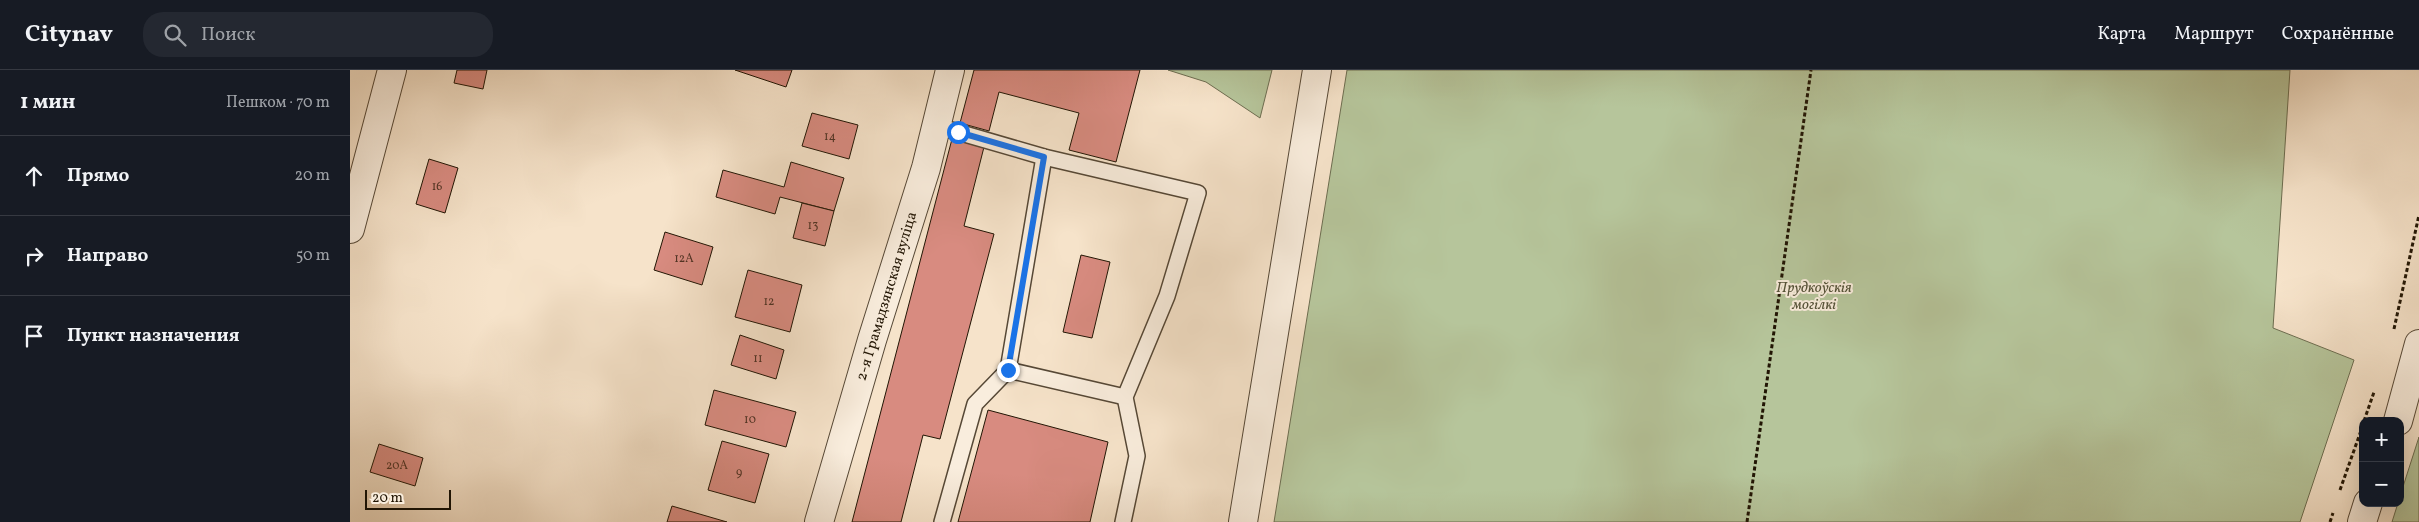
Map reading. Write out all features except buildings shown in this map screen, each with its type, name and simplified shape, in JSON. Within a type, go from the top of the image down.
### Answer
[{"type":"street","points":[[350,229],[392,70]]},
{"type":"street","name":"2-я Грамадзянская вуліца","points":[[819,522],[872,340],[926,168],[950,70]]},
{"type":"street","points":[[1243,522],[1317,70]]},
{"type":"street","points":[[2399,417],[2419,344]]},
{"type":"street","points":[[2362,522],[2367,507]]},
{"type":"lane","points":[[936,126],[1044,157],[1198,193],[1167,296],[1125,397],[1137,456],[1123,522]]},
{"type":"lane","points":[[942,522],[975,404],[1008,370],[1044,157]]},
{"type":"lane","points":[[1008,370],[1125,397]]},
{"type":"path","points":[[1746,522],[1812,70]]},
{"type":"path","points":[[2393,332],[2419,214]]},
{"type":"path","points":[[2365,417],[2376,385]]},
{"type":"path","points":[[2339,496],[2359,437]]},
{"type":"path","points":[[2330,522],[2336,504]]},
{"type":"green space","points":[[1168,70],[1272,70],[1260,118],[1206,82]]},
{"type":"green space","name":"Прудкоўскія могілкі","points":[[1347,70],[2290,70],[2273,328],[2354,360],[2300,522],[1274,522]]},
{"type":"green space","points":[[2419,437],[2419,522],[2392,522],[2397,507],[2404,507],[2404,484]]},
{"type":"route","points":[[958,132],[1044,157],[1008,370]]}]
